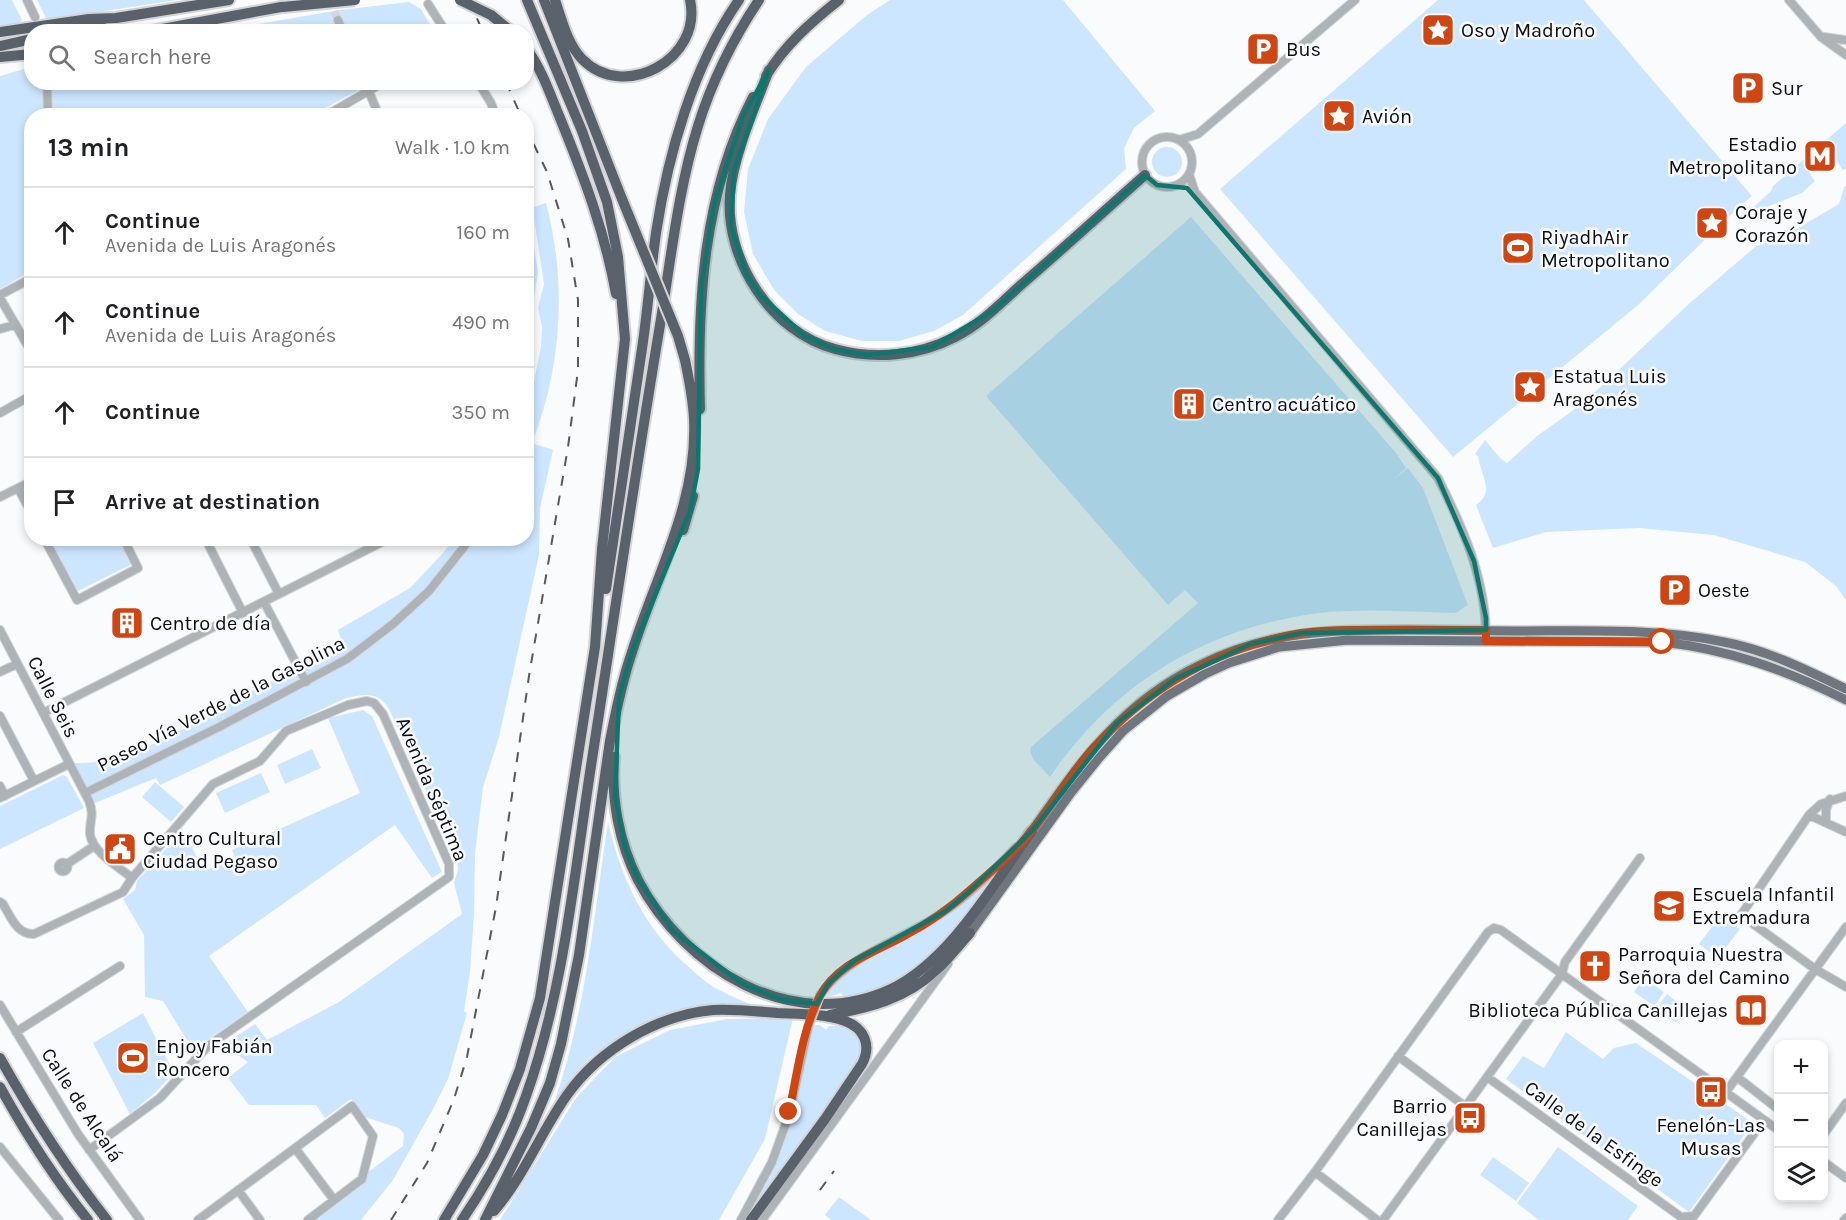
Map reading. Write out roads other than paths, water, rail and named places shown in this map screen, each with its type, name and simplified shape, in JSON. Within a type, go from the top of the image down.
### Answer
[{"type":"highway","points":[[55,24],[116,18],[229,0]]},
{"type":"highway","points":[[190,24],[322,0]]},
{"type":"highway","points":[[283,7],[355,0]]},
{"type":"highway","points":[[460,0],[491,15],[502,24]]},
{"type":"highway","points":[[444,1220],[483,1155],[502,1114],[520,1069],[535,1017],[548,951],[595,647],[602,549],[625,339],[618,257],[607,202],[582,131],[527,0]]},
{"type":"highway","points":[[485,1220],[531,1128],[550,1083],[561,1044],[579,955],[610,741],[619,698],[632,651],[660,578],[688,491],[693,455],[692,394],[678,336],[544,0]]},
{"type":"highway","points":[[555,0],[569,39],[582,59],[602,71],[624,77],[652,72],[675,55],[690,25],[690,0]]},
{"type":"highway","points":[[595,647],[601,623],[641,356],[656,233],[671,158],[694,86],[728,16],[740,0]]},
{"type":"highway","points":[[462,1220],[496,1163],[516,1121],[543,1040],[563,954],[632,499],[684,182],[698,125],[715,78],[737,34],[759,0]]},
{"type":"highway","points":[[660,578],[676,551],[690,511],[698,469],[701,429],[701,288],[714,204],[723,170],[743,116],[785,48],[839,0]]},
{"type":"highway","points":[[95,24],[116,18]]},
{"type":"highway","points":[[0,32],[24,28]]},
{"type":"highway","points":[[0,46],[24,41]]},
{"type":"highway","points":[[0,57],[24,55]]},
{"type":"highway","points":[[0,63],[24,56]]},
{"type":"highway","points":[[534,59],[540,68],[590,193],[609,258],[617,301],[622,378]]},
{"type":"highway","points":[[770,70],[734,171],[730,196],[731,226],[738,254],[746,273],[761,296],[781,318],[805,336],[834,349],[867,355],[898,355],[932,347],[957,337],[991,312],[1145,176]]},
{"type":"highway","points":[[619,698],[613,768],[615,796],[625,848],[638,879],[673,931],[695,952],[741,983],[781,1000],[815,1004],[850,1002],[892,988],[916,974],[934,959],[956,935],[1032,831]]},
{"type":"highway","points":[[823,1016],[878,1005],[912,990],[935,971],[970,933]]},
{"type":"highway","points":[[485,1220],[503,1201],[568,1094],[587,1071],[625,1041],[663,1021],[711,1011],[747,1010],[823,1016],[855,1025],[864,1035],[868,1049],[867,1055],[825,1119],[751,1220]]},
{"type":"highway","points":[[0,1058],[42,1131],[73,1177],[107,1220]]},
{"type":"highway","points":[[0,1087],[26,1134],[60,1186],[88,1220]]},
{"type":"main road","points":[[1032,831],[1091,750],[1117,723],[1175,679],[1201,664],[1251,644],[1302,633],[1347,630],[1486,630],[1661,633],[1727,642],[1772,656],[1846,689]]},
{"type":"main road","points":[[970,933],[1099,758],[1123,731],[1147,710],[1180,688],[1229,663],[1279,647],[1348,640],[1662,642],[1724,652],[1769,665],[1846,700]]},
{"type":"street","points":[[27,0],[35,17]]},
{"type":"street","points":[[1189,150],[1198,134],[1354,0]]},
{"type":"street","points":[[1789,0],[1821,37],[1846,55]]},
{"type":"street","points":[[428,4],[441,24]]},
{"type":"street","points":[[338,20],[340,24]]},
{"type":"street","points":[[1821,37],[1846,40]]},
{"type":"street","points":[[47,90],[48,108]]},
{"type":"street","points":[[340,108],[372,90]]},
{"type":"street","points":[[483,90],[493,108]]},
{"type":"street","points":[[369,92],[376,108]]},
{"type":"street","points":[[1195,192],[1178,185],[1164,187],[1156,185],[1145,176],[1142,160],[1148,145],[1163,137],[1179,140],[1198,134]]},
{"type":"street","points":[[1178,185],[1189,174],[1192,166],[1189,150],[1179,140]]},
{"type":"street","points":[[1189,174],[1195,192],[1438,478],[1454,510],[1482,587],[1486,611],[1486,641]]},
{"type":"street","points":[[24,283],[0,297],[24,340]]},
{"type":"street","points":[[0,329],[15,325]]},
{"type":"street","points":[[0,413],[24,400]]},
{"type":"street","points":[[0,497],[24,485]]},
{"type":"street","points":[[18,488],[24,499]]},
{"type":"street","points":[[49,546],[77,600],[138,568],[127,546]]},
{"type":"street","points":[[209,546],[243,613]]},
{"type":"street","points":[[254,546],[279,594]]},
{"type":"street","points":[[43,713],[243,613],[366,546]]},
{"type":"street","name":"Paseo Vía Verde de la Gasolina","points":[[85,793],[347,660],[410,610],[435,584],[465,546]]},
{"type":"street","points":[[264,602],[306,682]]},
{"type":"street","name":"Calle Seis","points":[[0,630],[85,793],[93,816],[90,834],[94,846]]},
{"type":"street","points":[[0,672],[17,664]]},
{"type":"street","name":"Avenida Séptima","points":[[0,902],[26,935],[34,934],[123,891],[213,784],[260,762],[286,731],[348,705],[367,701],[374,703],[383,714],[449,864],[451,874],[208,1046],[160,1098],[89,1150]]},
{"type":"street","points":[[0,716],[34,781]]},
{"type":"street","points":[[0,786],[2,797],[69,764]]},
{"type":"street","points":[[1846,796],[1821,804],[1809,814],[1741,915],[1815,969],[1846,987]]},
{"type":"street","points":[[1826,822],[1826,810],[1830,800]]},
{"type":"street","points":[[1809,814],[1846,832]]},
{"type":"street","points":[[741,1220],[772,1162],[789,1112],[809,1025],[820,995],[840,972],[854,962],[946,911],[1011,853],[1032,831]]},
{"type":"street","points":[[67,864],[94,846],[132,879]]},
{"type":"street","points":[[1383,1220],[1562,974],[1565,962],[1640,858]]},
{"type":"street","points":[[1726,1092],[1846,927]]},
{"type":"street","points":[[1278,1220],[1488,932],[1494,928],[1501,930],[1774,1127]]},
{"type":"street","points":[[762,1220],[970,933]]},
{"type":"street","points":[[16,1032],[120,966]]},
{"type":"street","name":"Calle de Alcalá","points":[[0,1005],[89,1150],[140,1220]]},
{"type":"street","points":[[1398,1056],[1466,1107]]},
{"type":"street","name":"Calle de la Esfinge","points":[[1487,1077],[1681,1217],[1694,1216],[1764,1120]]},
{"type":"street","points":[[1737,1077],[1774,1105]]},
{"type":"street","points":[[1828,1128],[1846,1103]]},
{"type":"street","points":[[198,1220],[352,1106],[373,1136],[362,1179],[308,1220]]},
{"type":"street","points":[[0,1147],[59,1220]]},
{"type":"street","points":[[295,1148],[334,1200]]},
{"type":"street","points":[[1828,1165],[1846,1178]]},
{"type":"street","points":[[1315,1172],[1377,1220]]},
{"type":"street","points":[[238,1190],[260,1220]]},
{"type":"tunnel","points":[[330,0],[338,20]]},
{"type":"railway","points":[[469,0],[480,24]]},
{"type":"railway","points":[[510,90],[517,108]]},
{"type":"railway","points":[[391,1220],[427,1163],[454,1099],[467,1057],[496,907],[529,676],[568,447],[578,370],[578,300],[568,239],[547,172],[534,145]]},
{"type":"railway","points":[[820,1190],[834,1171]]},
{"type":"place","name":"Oso y Madroño","points":[[1438,30]]},
{"type":"place","name":"Bus","points":[[1263,49]]},
{"type":"place","name":"Sur","points":[[1748,88]]},
{"type":"place","name":"Avión","points":[[1339,116]]},
{"type":"place","name":"Estadio Metropolitano","points":[[1820,156]]},
{"type":"place","name":"Coraje y Corazón","points":[[1712,223]]},
{"type":"place","name":"RiyadhAir Metropolitano","points":[[1518,248]]},
{"type":"place","name":"Estatua Luis Aragonés","points":[[1530,387]]},
{"type":"place","name":"Centro acuático","points":[[1189,404]]},
{"type":"place","name":"Oeste","points":[[1675,590]]},
{"type":"place","name":"Centro de día","points":[[127,623]]},
{"type":"place","name":"Centro Cultural Ciudad Pegaso","points":[[120,849]]},
{"type":"place","name":"Escuela Infantil Extremadura","points":[[1669,906]]},
{"type":"place","name":"Parroquia Nuestra Señora del Camino","points":[[1595,966]]},
{"type":"place","name":"Biblioteca Pública Canillejas","points":[[1751,1010]]},
{"type":"place","name":"Enjoy Fabián Roncero","points":[[133,1058]]},
{"type":"place","name":"Fenelón-Las Musas","points":[[1711,1092]]},
{"type":"place","name":"Barrio Canillejas","points":[[1470,1118]]}]
